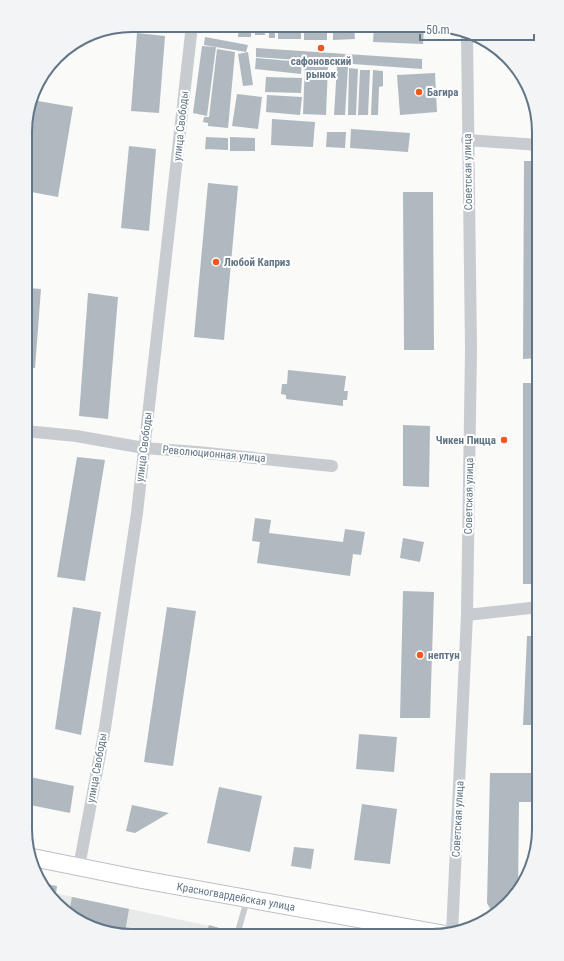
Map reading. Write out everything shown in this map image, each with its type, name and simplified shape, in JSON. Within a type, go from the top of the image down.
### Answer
[{"type":"street","name":"улица Свободы","points":[[80,867],[117,651],[137,513],[191,32]]},
{"type":"street","name":"Советская улица","points":[[452,927],[467,615],[471,349],[467,140],[467,39]]},
{"type":"street","points":[[467,140],[532,144]]},
{"type":"street","name":"Революционная улица","points":[[32,432],[76,436],[144,448],[332,466]]},
{"type":"street","points":[[467,615],[532,608]]},
{"type":"street","name":"Красногвардейская улица","points":[[36,858],[416,929]]},
{"type":"lane","points":[[239,929],[247,898]]},
{"type":"shaded area","points":[[56,893],[224,929],[132,929],[106,926],[82,916],[61,900]]},
{"type":"building","points":[[238,32],[251,32],[251,37],[238,37]]},
{"type":"building","points":[[255,32],[265,32],[265,35],[255,35]]},
{"type":"building","points":[[269,32],[275,32],[275,38],[269,38]]},
{"type":"building","points":[[278,32],[301,32],[301,39],[278,39]]},
{"type":"building","points":[[304,32],[327,32],[327,40],[304,40]]},
{"type":"building","points":[[333,32],[354,32],[355,39],[333,40]]},
{"type":"building","points":[[374,32],[424,32],[423,44],[373,42]]},
{"type":"building","points":[[137,33],[165,36],[159,113],[131,111]]},
{"type":"building","points":[[205,37],[248,45],[246,52],[204,45]]},
{"type":"building","points":[[202,46],[216,47],[207,116],[193,113]]},
{"type":"building","points":[[256,48],[422,59],[422,69],[256,57]]},
{"type":"building","points":[[217,49],[235,52],[228,128],[208,126],[208,123],[203,122],[204,117],[209,117]]},
{"type":"building","points":[[248,52],[253,85],[243,86],[238,54]]},
{"type":"building","points":[[256,58],[302,62],[301,74],[255,69]]},
{"type":"building","points":[[305,64],[328,66],[326,115],[303,114]]},
{"type":"building","points":[[337,66],[348,67],[345,115],[334,115]]},
{"type":"building","points":[[349,68],[358,69],[356,115],[348,115]]},
{"type":"building","points":[[360,70],[370,70],[368,115],[358,115]]},
{"type":"building","points":[[373,70],[383,71],[383,86],[379,87],[378,115],[371,115]]},
{"type":"building","points":[[435,73],[437,112],[400,115],[397,75]]},
{"type":"building","points":[[266,77],[302,78],[301,93],[265,92]]},
{"type":"building","points":[[237,94],[262,97],[258,129],[232,126]]},
{"type":"building","points":[[267,95],[302,97],[300,115],[266,112]]},
{"type":"building","points":[[37,101],[73,107],[58,197],[32,192],[32,132]]},
{"type":"building","points":[[272,119],[315,122],[313,147],[271,145]]},
{"type":"building","points":[[351,129],[410,133],[408,152],[350,148]]},
{"type":"building","points":[[327,132],[346,132],[345,148],[326,147]]},
{"type":"building","points":[[206,137],[228,138],[228,150],[205,149]]},
{"type":"building","points":[[230,137],[255,138],[255,151],[230,151]]},
{"type":"building","points":[[129,146],[156,149],[149,231],[121,228]]},
{"type":"building","points":[[524,161],[532,161],[532,358],[523,359]]},
{"type":"building","points":[[208,183],[238,186],[224,340],[194,337]]},
{"type":"building","points":[[403,192],[433,192],[434,350],[404,350]]},
{"type":"building","points":[[32,288],[41,289],[35,368],[32,368]]},
{"type":"building","points":[[88,293],[118,297],[108,419],[79,416]]},
{"type":"building","points":[[288,370],[346,376],[344,391],[348,391],[347,400],[343,400],[343,406],[286,399],[286,395],[281,394],[282,384],[287,384]]},
{"type":"building","points":[[523,383],[532,383],[532,584],[523,584]]},
{"type":"building","points":[[403,425],[430,426],[429,487],[403,486]]},
{"type":"building","points":[[77,457],[105,460],[85,581],[57,577]]},
{"type":"building","points":[[255,518],[271,520],[269,533],[343,542],[345,529],[365,532],[361,555],[353,554],[350,576],[257,563],[260,542],[252,541]]},
{"type":"building","points":[[403,538],[424,542],[420,562],[400,558]]},
{"type":"building","points":[[403,591],[434,592],[430,718],[400,718]]},
{"type":"building","points":[[73,607],[101,612],[81,735],[55,729]]},
{"type":"building","points":[[167,607],[196,611],[173,766],[144,762]]},
{"type":"building","points":[[527,636],[532,636],[532,725],[523,725]]},
{"type":"building","points":[[359,734],[397,737],[394,772],[356,769]]},
{"type":"building","points":[[490,773],[532,773],[532,802],[519,802],[518,880],[507,895],[491,910],[487,903]]},
{"type":"building","points":[[32,777],[74,786],[70,813],[32,805]]},
{"type":"building","points":[[219,787],[262,796],[250,852],[207,843]]},
{"type":"building","points":[[362,804],[397,809],[390,864],[354,860]]},
{"type":"building","points":[[132,805],[169,813],[135,833],[126,831]]},
{"type":"building","points":[[294,847],[314,849],[311,869],[291,866]]},
{"type":"building","points":[[49,885],[57,886],[56,894]]},
{"type":"building","points":[[72,897],[129,909],[126,929],[106,926],[82,916],[70,907]]},
{"type":"building","points":[[209,925],[223,929],[208,929]]},
{"type":"place","name":"сафоновский рынок","points":[[321,48]]},
{"type":"place","name":"Багира","points":[[419,92]]},
{"type":"place","name":"Любой Каприз","points":[[216,262]]},
{"type":"place","name":"Чикен Пицца","points":[[504,440]]},
{"type":"place","name":"нептун","points":[[420,655]]}]
